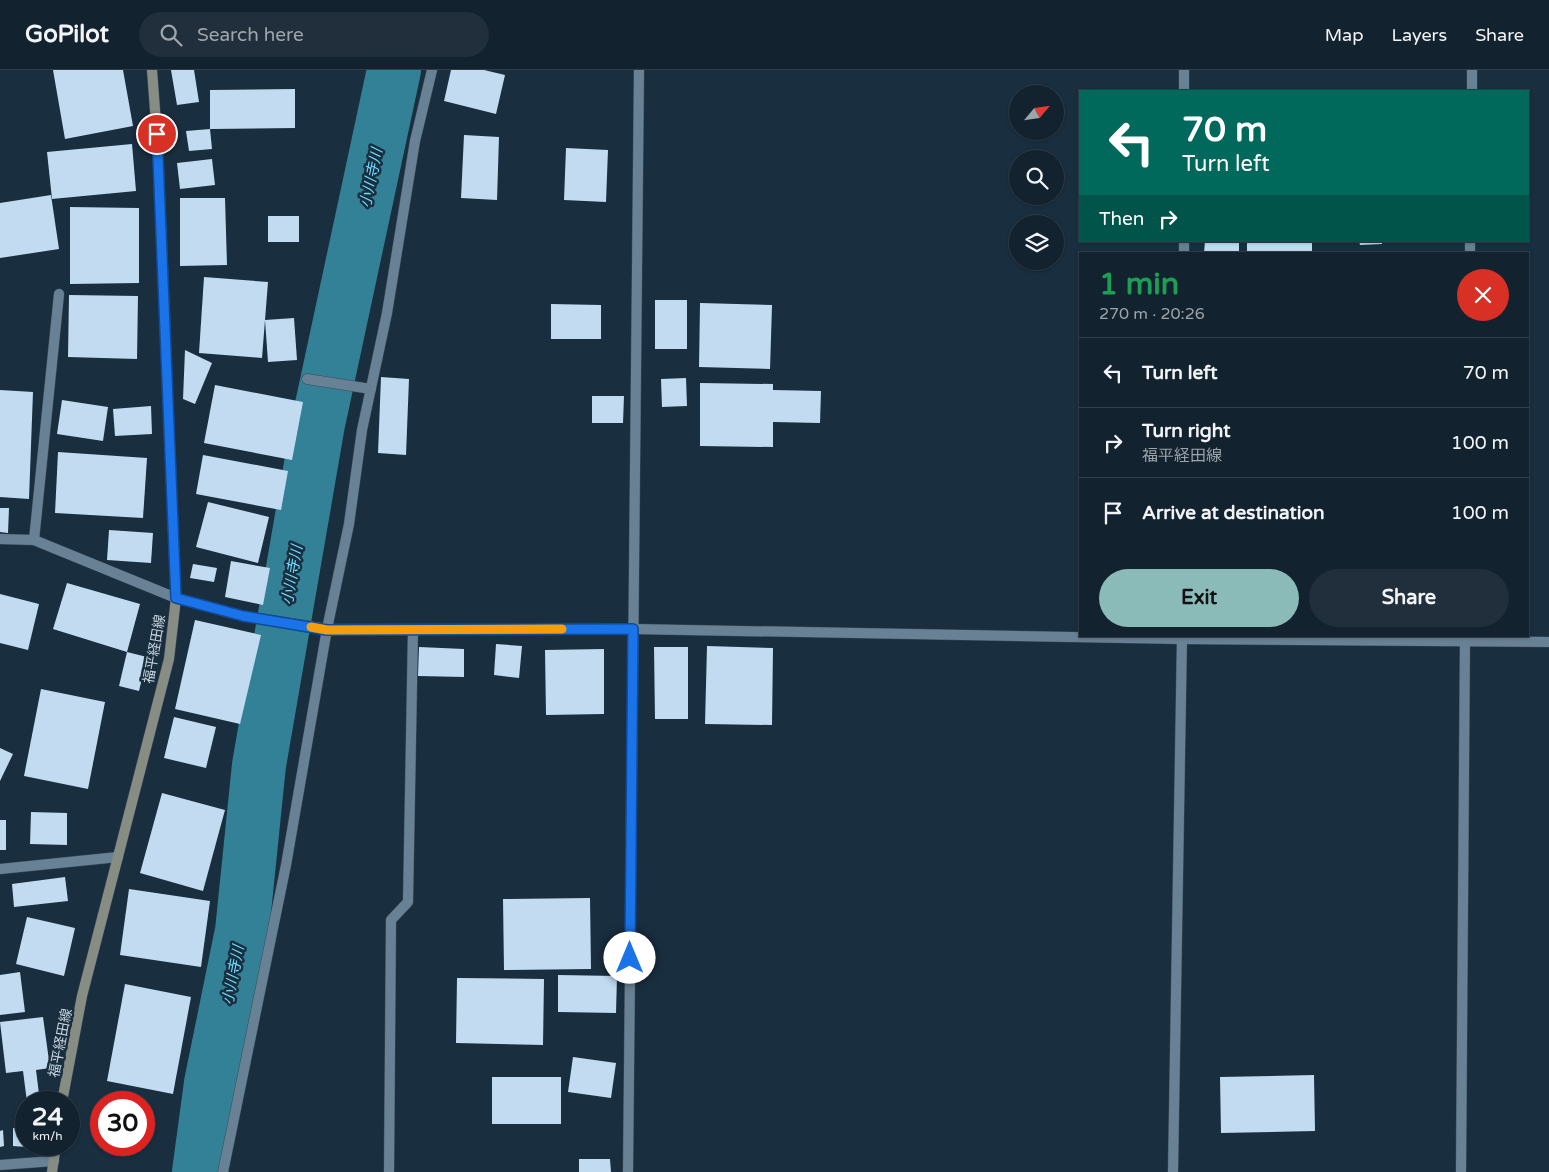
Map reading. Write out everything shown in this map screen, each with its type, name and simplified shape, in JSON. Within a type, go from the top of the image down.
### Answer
[{"type":"main road","name":"福平経田線","points":[[64,1091],[82,996],[169,659],[176,598],[158,150],[152,70]]},
{"type":"street","points":[[223,1172],[286,865],[327,630],[349,524],[362,430],[386,313],[415,141],[432,70]]},
{"type":"street","points":[[628,1172],[639,70]]},
{"type":"street","points":[[1184,70],[1184,90]]},
{"type":"street","points":[[1472,70],[1472,90]]},
{"type":"street","points":[[34,540],[59,294]]},
{"type":"street","points":[[307,379],[371,389]]},
{"type":"street","points":[[0,539],[34,540],[176,598],[243,616],[327,630],[413,628],[633,629],[1079,636]]},
{"type":"street","points":[[389,1172],[391,920],[408,902],[413,628]]},
{"type":"street","points":[[1121,637],[1465,639],[1549,642]]},
{"type":"street","points":[[1173,1172],[1182,638]]},
{"type":"street","points":[[1461,1172],[1465,639]]},
{"type":"street","points":[[0,869],[118,857]]},
{"type":"street","points":[[0,1165],[53,1167]]},
{"type":"building","points":[[53,70],[123,70],[133,126],[65,139]]},
{"type":"building","points":[[171,70],[194,70],[199,102],[177,105]]},
{"type":"building","points":[[451,70],[484,70],[505,75],[496,114],[444,101]]},
{"type":"building","points":[[295,89],[295,128],[210,129],[210,90]]},
{"type":"building","points":[[210,129],[212,149],[189,151],[186,131]]},
{"type":"building","points":[[464,135],[499,137],[497,200],[461,198]]},
{"type":"building","points":[[132,144],[136,191],[52,199],[47,152]]},
{"type":"building","points":[[566,148],[608,150],[606,202],[564,200]]},
{"type":"building","points":[[212,159],[215,185],[180,189],[177,163]]},
{"type":"building","points":[[51,195],[59,249],[0,258],[0,203]]},
{"type":"building","points":[[180,198],[225,198],[227,265],[180,266]]},
{"type":"building","points":[[70,207],[139,208],[139,283],[70,284]]},
{"type":"building","points":[[268,216],[299,216],[299,242],[268,242]]},
{"type":"building","points":[[1205,242],[1239,242],[1239,252],[1204,252]]},
{"type":"building","points":[[1247,242],[1312,242],[1312,252],[1247,252]]},
{"type":"building","points":[[1359,242],[1382,242],[1382,244],[1360,245]]},
{"type":"building","points":[[204,277],[268,282],[262,358],[199,353]]},
{"type":"building","points":[[69,295],[138,296],[137,359],[68,357]]},
{"type":"building","points":[[655,300],[687,300],[687,349],[655,349]]},
{"type":"building","points":[[700,303],[772,305],[770,369],[699,367]]},
{"type":"building","points":[[551,304],[601,305],[601,339],[551,339]]},
{"type":"building","points":[[294,318],[297,360],[268,362],[265,320]]},
{"type":"building","points":[[185,350],[212,363],[195,404],[183,399]]},
{"type":"building","points":[[381,377],[409,379],[406,455],[378,453]]},
{"type":"building","points":[[686,378],[687,406],[662,407],[661,379]]},
{"type":"building","points":[[700,383],[773,384],[773,390],[821,391],[820,423],[773,422],[773,447],[700,446]]},
{"type":"building","points":[[215,385],[303,402],[292,460],[204,443]]},
{"type":"building","points":[[0,390],[33,392],[29,499],[0,497]]},
{"type":"building","points":[[592,396],[624,396],[623,423],[592,423]]},
{"type":"building","points":[[62,400],[108,407],[103,441],[57,434]]},
{"type":"building","points":[[151,406],[152,434],[115,436],[113,409]]},
{"type":"building","points":[[58,452],[147,458],[143,518],[55,513]]},
{"type":"building","points":[[203,455],[288,471],[281,510],[196,494]]},
{"type":"building","points":[[208,502],[269,517],[258,563],[196,547]]},
{"type":"building","points":[[0,508],[9,508],[8,533],[0,532]]},
{"type":"building","points":[[109,530],[153,533],[151,563],[107,560]]},
{"type":"building","points":[[231,561],[270,568],[263,605],[225,597]]},
{"type":"building","points":[[193,564],[217,568],[214,582],[190,578]]},
{"type":"building","points":[[67,583],[140,604],[127,652],[53,629]]},
{"type":"building","points":[[0,594],[39,604],[28,650],[0,643]]},
{"type":"building","points":[[195,620],[261,635],[240,724],[175,709]]},
{"type":"building","points":[[496,644],[522,646],[519,678],[494,675]]},
{"type":"building","points":[[707,646],[773,648],[772,725],[705,724]]},
{"type":"building","points":[[419,647],[464,649],[464,677],[418,676]]},
{"type":"building","points":[[654,647],[688,647],[688,719],[655,719]]},
{"type":"building","points":[[604,649],[604,714],[546,715],[545,650]]},
{"type":"building","points":[[127,652],[147,657],[139,691],[119,686]]},
{"type":"building","points":[[41,689],[105,702],[88,789],[24,776]]},
{"type":"building","points":[[174,717],[216,727],[206,768],[164,758]]},
{"type":"building","points":[[0,748],[13,754],[0,781]]},
{"type":"building","points":[[162,793],[225,810],[203,891],[140,873]]},
{"type":"building","points":[[31,812],[67,813],[67,845],[30,844]]},
{"type":"building","points":[[0,820],[6,820],[6,850],[0,850]]},
{"type":"building","points":[[65,877],[68,901],[14,907],[12,884]]},
{"type":"building","points":[[129,889],[210,901],[201,967],[120,955]]},
{"type":"building","points":[[590,898],[591,969],[504,970],[503,899]]},
{"type":"building","points":[[27,917],[75,928],[64,976],[16,964]]},
{"type":"building","points":[[20,972],[25,1012],[0,1015],[0,975]]},
{"type":"building","points":[[558,975],[617,976],[616,1013],[558,1012]]},
{"type":"building","points":[[457,978],[544,979],[543,1045],[456,1043]]},
{"type":"building","points":[[125,984],[191,997],[173,1094],[107,1081]]},
{"type":"building","points":[[43,1017],[50,1068],[36,1070],[39,1091],[26,1091],[23,1071],[6,1073],[0,1022]]},
{"type":"building","points":[[573,1057],[616,1063],[611,1098],[568,1092]]},
{"type":"building","points":[[1314,1075],[1315,1131],[1221,1133],[1220,1077]]},
{"type":"building","points":[[492,1077],[561,1077],[561,1124],[492,1124]]},
{"type":"building","points":[[13,1128],[15,1128],[15,1146],[13,1146]]},
{"type":"building","points":[[3,1130],[4,1146],[0,1147],[0,1131]]},
{"type":"building","points":[[579,1159],[610,1159],[611,1172],[579,1172]]},
{"type":"waterway","name":"小川寺川","points":[[199,1172],[211,1083],[242,931],[259,765],[318,424],[394,70]]},
{"type":"slow traffic","points":[[311,627],[327,630],[413,628],[562,629]]},
{"type":"route","points":[[157,134],[176,598],[243,616],[327,630],[413,628],[633,629],[630,958]]}]
